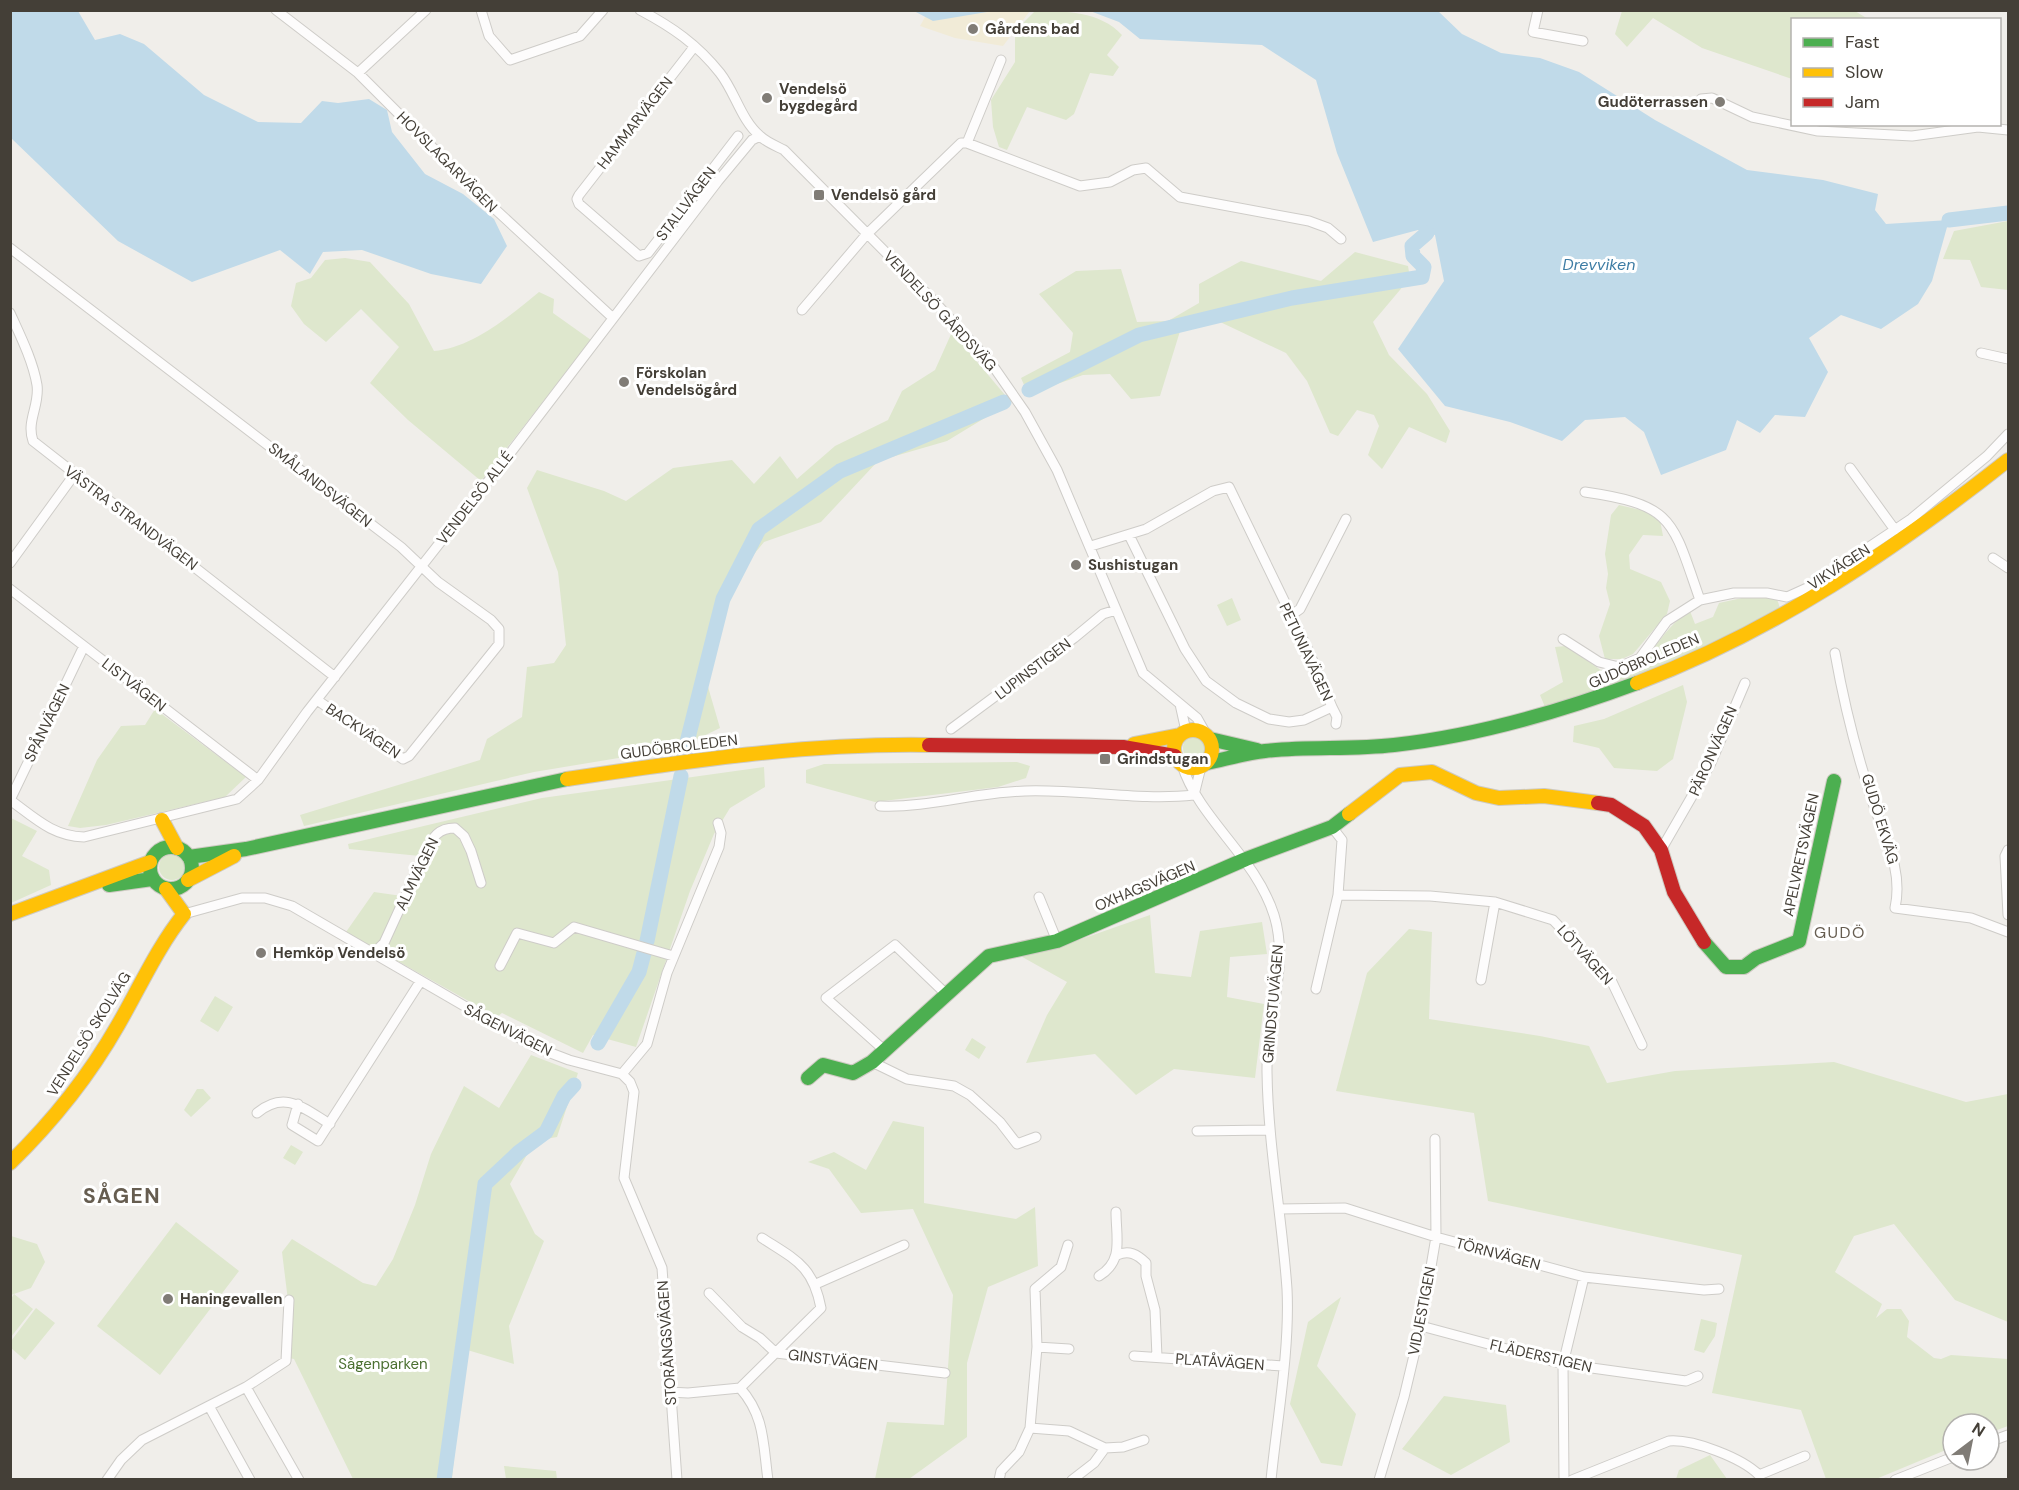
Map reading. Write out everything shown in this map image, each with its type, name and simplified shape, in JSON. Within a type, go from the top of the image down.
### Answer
[{"type":"main road","name":"GUDÖBROLEDEN","points":[[1204,765],[1265,751],[1379,748],[1422,742],[1512,725],[1587,703],[1674,669],[1758,629],[1836,585],[1912,534],[1990,476],[2008,459]]},
{"type":"main road","points":[[1199,730],[1208,737],[1212,752],[1204,765],[1194,768],[1179,760],[1174,747],[1183,733],[1199,730]]},
{"type":"main road","name":"GUDÖBROLEDEN","points":[[1123,747],[1183,733]]},
{"type":"main road","name":"GUDÖBROLEDEN","points":[[1208,737],[1265,751]]},
{"type":"main road","name":"GUDÖBROLEDEN","points":[[189,857],[246,849],[549,782],[704,759],[860,744],[1123,747],[1179,760]]},
{"type":"main road","name":"APELVRETSVÄGEN","points":[[1246,859],[1332,827],[1400,775],[1432,772],[1476,793],[1499,798],[1544,796],[1611,805],[1644,826],[1661,850],[1674,892],[1712,954],[1726,967],[1744,967],[1752,959],[1784,950],[1799,941],[1834,781]]},
{"type":"main road","points":[[162,820],[177,848],[189,857],[191,873],[186,882],[184,914]]},
{"type":"main road","points":[[10,914],[83,889],[150,862],[161,849],[162,820]]},
{"type":"main road","points":[[161,849],[177,848]]},
{"type":"main road","name":"GUDÖBROLEDEN","points":[[186,882],[246,849]]},
{"type":"main road","name":"OXHAGSVÄGEN","points":[[808,1078],[816,1066],[825,1064],[853,1073],[872,1062],[945,993],[989,956],[1057,940],[1246,859]]},
{"type":"main road","points":[[150,862],[152,879]]},
{"type":"main road","points":[[83,889],[152,879],[166,889],[184,914]]},
{"type":"main road","points":[[166,889],[186,882]]},
{"type":"main road","name":"VENDELSÖ SKOLVÄG","points":[[10,1163],[66,1104],[117,1026],[171,929],[184,914]]},
{"type":"street","name":"HOVSLAGARVÄGEN","points":[[276,10],[358,74],[482,197],[613,318]]},
{"type":"street","points":[[358,74],[426,10]]},
{"type":"street","points":[[481,10],[489,36],[510,60],[580,36],[603,10]]},
{"type":"street","points":[[640,10],[678,30],[721,74],[756,138]]},
{"type":"street","points":[[1538,10],[1533,32],[1583,41]]},
{"type":"street","name":"HAMMARVÄGEN","points":[[577,199],[694,47]]},
{"type":"street","points":[[967,143],[1001,60]]},
{"type":"street","points":[[1701,99],[1712,99],[1752,117],[1791,125]]},
{"type":"street","points":[[1794,126],[1818,131],[1912,136],[1978,126],[2008,130]]},
{"type":"street","name":"STALLVÄGEN","points":[[577,199],[579,204],[639,256],[648,253],[736,139],[756,138]]},
{"type":"street","name":"VENDELSÖ GÅRDSVÄG","points":[[756,138],[784,150],[932,299],[991,363],[1025,412],[1056,470],[1091,546],[1143,673],[1197,718],[1208,737]]},
{"type":"street","name":"VENDELSÖ ALLÉ","points":[[10,800],[51,829],[65,836],[84,837],[162,820],[237,799],[258,780],[317,700],[613,318],[756,138]]},
{"type":"street","points":[[802,310],[866,235],[961,143],[967,143],[1080,186],[1110,182],[1132,170],[1146,168],[1180,197],[1309,221],[1328,228],[1341,238]]},
{"type":"street","name":"SMÅLANDSVÄGEN","points":[[10,248],[208,397],[401,547],[438,582],[491,620],[499,629],[500,644],[409,756]]},
{"type":"street","name":"VÄSTRA STRANDVÄGEN","points":[[10,313],[37,386],[30,432],[33,441],[74,475],[257,613],[335,677]]},
{"type":"street","points":[[1981,353],[2008,359]]},
{"type":"street","name":"VIKVÄGEN","points":[[1700,600],[1734,593],[1767,593],[1787,597],[1809,587],[1895,530],[1987,456],[2008,434]]},
{"type":"street","points":[[1850,468],[1895,530]]},
{"type":"street","points":[[10,563],[74,475]]},
{"type":"street","name":"PETUNIAVÄGEN","points":[[1091,546],[1146,529],[1213,491],[1229,487],[1332,707],[1304,720],[1289,722],[1269,719],[1254,714],[1206,681],[1185,649],[1129,535]]},
{"type":"street","points":[[1563,639],[1599,662],[1619,667],[1640,658],[1667,621],[1700,600],[1671,525],[1656,510],[1633,500],[1585,492]]},
{"type":"street","points":[[1290,616],[1300,609],[1346,519]]},
{"type":"street","points":[[1993,558],[2008,568]]},
{"type":"street","name":"LISTVÄGEN","points":[[10,589],[258,780]]},
{"type":"street","name":"LUPINSTIGEN","points":[[951,729],[1103,614],[1116,610]]},
{"type":"street","name":"SPÅNVÄGEN","points":[[10,800],[84,646]]},
{"type":"street","name":"GUDÖ EKVÄG","points":[[1835,653],[1842,690],[1874,806],[1889,842],[1899,893],[1895,908],[1971,918],[2008,932]]},
{"type":"street","name":"PÄRONVÄGEN","points":[[1661,850],[1710,765],[1744,683]]},
{"type":"street","name":"BACKVÄGEN","points":[[317,700],[398,757],[403,759],[409,756]]},
{"type":"street","points":[[1180,704],[1183,733]]},
{"type":"street","points":[[1332,707],[1337,717],[1336,724]]},
{"type":"street","name":"GRINDSTUVÄGEN","points":[[1179,760],[1194,795],[1246,859],[1273,912],[1281,943],[1267,1069],[1269,1130],[1287,1292],[1283,1366],[1270,1479]]},
{"type":"street","points":[[880,806],[904,807],[945,803],[987,793],[1027,791],[1194,795],[1204,765]]},
{"type":"street","points":[[622,1074],[647,1044],[674,956],[719,847],[721,833],[718,823]]},
{"type":"street","points":[[1316,989],[1338,895],[1342,840],[1332,827]]},
{"type":"street","name":"ALMVÄGEN","points":[[373,954],[384,943],[433,837],[442,829],[455,828],[464,836],[481,883]]},
{"type":"street","points":[[2008,850],[2005,856],[2008,915]]},
{"type":"street","name":"LÖTVÄGEN","points":[[1338,895],[1421,895],[1495,902],[1553,920],[1612,982],[1642,1045]]},
{"type":"street","points":[[1039,897],[1057,940]]},
{"type":"street","name":"SÅGENVÄGEN","points":[[184,914],[242,898],[265,898],[292,906],[535,1047],[569,1060],[622,1074]]},
{"type":"street","points":[[1481,980],[1495,902]]},
{"type":"street","points":[[500,966],[517,933],[554,943],[574,927],[674,956]]},
{"type":"street","points":[[884,1050],[826,998],[895,945],[945,993]]},
{"type":"street","points":[[298,1104],[292,1125],[318,1141],[420,982]]},
{"type":"street","points":[[872,1062],[908,1079],[954,1086],[970,1095],[1000,1122],[1017,1144],[1036,1137]]},
{"type":"street","name":"STORÄNGSVÄGEN","points":[[622,1074],[630,1082],[634,1092],[624,1178],[662,1269],[677,1479]]},
{"type":"street","points":[[257,1113],[270,1103],[283,1101],[298,1104],[330,1124]]},
{"type":"street","points":[[1197,1131],[1269,1130]]},
{"type":"street","name":"VIDJESTIGEN","points":[[1379,1479],[1404,1397],[1437,1237],[1435,1139]]},
{"type":"street","name":"TÖRNVÄGEN","points":[[1279,1209],[1345,1208],[1437,1237],[1584,1277],[1704,1290],[1719,1289]]},
{"type":"street","points":[[1099,1275],[1111,1268],[1117,1255],[1116,1212]]},
{"type":"street","points":[[669,1392],[688,1393],[740,1388],[821,1308],[816,1284],[800,1262],[762,1238]]},
{"type":"street","points":[[816,1284],[904,1245]]},
{"type":"street","points":[[999,1479],[1001,1472],[1019,1452],[1030,1428],[1037,1347],[1035,1289],[1061,1267],[1068,1245]]},
{"type":"street","name":"PLATÅVÄGEN","points":[[1117,1255],[1124,1252],[1134,1253],[1146,1263],[1146,1276],[1155,1310],[1157,1357]]},
{"type":"street","points":[[1564,1479],[1563,1365],[1584,1277]]},
{"type":"street","name":"GINSTVÄGEN","points":[[709,1293],[742,1327],[760,1338],[776,1353],[945,1373]]},
{"type":"street","points":[[107,1479],[121,1460],[142,1440],[246,1387],[286,1361],[289,1300]]},
{"type":"street","name":"FLÄDERSTIGEN","points":[[1420,1326],[1563,1365],[1686,1381],[1698,1376]]},
{"type":"street","points":[[1037,1347],[1069,1349]]},
{"type":"street","name":"PLATÅVÄGEN","points":[[1134,1356],[1283,1366]]},
{"type":"street","points":[[246,1387],[299,1479]]},
{"type":"street","points":[[740,1388],[754,1404],[761,1426],[768,1479]]},
{"type":"street","points":[[209,1406],[250,1479]]},
{"type":"street","points":[[1030,1428],[1069,1431],[1105,1448],[1123,1447],[1144,1440]]},
{"type":"street","points":[[1572,1479],[1669,1441],[1680,1440],[1749,1465],[1756,1477],[1805,1456]]},
{"type":"street","points":[[1072,1479],[1094,1463],[1105,1448]]},
{"type":"street","points":[[1895,1479],[1941,1462]]},
{"type":"green space","points":[[1035,11],[1082,14],[1113,27],[1122,35],[1107,55],[1119,67],[1113,76],[1090,73],[1074,114],[1066,120],[1027,107],[1007,150],[999,147],[993,127],[991,100],[1015,62],[1015,31]]},
{"type":"green space","points":[[1622,11],[1855,11],[1866,18],[1791,18],[1791,79],[1702,48],[1653,18],[1627,47],[1615,34]]},
{"type":"green space","points":[[2008,221],[2008,290],[1981,287],[1970,260],[1943,259],[1954,231]]},
{"type":"green space","points":[[1355,252],[1408,266],[1410,278],[1373,322],[1389,355],[1427,394],[1450,431],[1446,443],[1409,427],[1382,469],[1368,455],[1379,426],[1374,415],[1357,410],[1338,436],[1330,433],[1307,381],[1286,353],[1218,321],[1181,328],[1160,396],[1131,399],[1110,374],[1083,375],[1028,394],[1021,378],[1070,352],[1073,333],[1039,294],[1076,271],[1121,269],[1137,322],[1168,321],[1199,303],[1199,284],[1241,261],[1321,281]]},
{"type":"green space","points":[[345,258],[370,262],[409,304],[434,351],[448,349],[476,337],[503,320],[539,292],[554,299],[553,313],[591,340],[481,481],[408,420],[370,383],[399,347],[361,309],[326,342],[304,324],[291,306],[296,283],[311,278],[325,260]]},
{"type":"green space","points":[[952,332],[1005,395],[993,413],[947,441],[878,461],[821,522],[764,542],[715,602],[706,680],[720,728],[679,748],[534,772],[304,826],[300,815],[480,760],[487,739],[522,717],[527,667],[554,663],[566,645],[558,572],[527,488],[537,470],[604,491],[626,501],[673,468],[732,460],[754,484],[780,456],[797,479],[835,446],[888,420],[902,391],[935,370]]},
{"type":"green space","points":[[1619,505],[1645,511],[1660,520],[1663,536],[1643,535],[1629,555],[1630,569],[1661,582],[1670,601],[1667,614],[1633,654],[1622,659],[1605,659],[1599,636],[1610,604],[1606,588],[1608,574],[1605,554],[1611,515]]},
{"type":"green space","points":[[1751,596],[1777,599],[1780,608],[1707,647],[1599,693],[1545,707],[1540,695],[1563,682],[1555,647],[1566,646],[1605,673],[1622,670],[1645,657],[1668,630],[1690,611],[1695,624],[1713,617],[1719,603]]},
{"type":"green space","points":[[1232,598],[1241,620],[1227,626],[1217,605]]},
{"type":"green space","points":[[1683,685],[1687,702],[1673,759],[1657,771],[1614,768],[1599,748],[1573,742],[1574,726],[1604,719]]},
{"type":"green space","points":[[155,709],[246,777],[225,797],[106,825],[80,828],[68,826],[97,760],[121,726],[145,725]]},
{"type":"green space","points":[[1195,736],[1204,739],[1207,748],[1204,757],[1195,760],[1186,757],[1183,748],[1186,739]]},
{"type":"green space","points":[[1017,762],[1030,766],[1026,778],[998,787],[875,802],[806,783],[806,770],[824,764]]},
{"type":"green space","points":[[764,767],[765,787],[730,808],[714,834],[690,891],[636,1047],[593,1035],[583,1053],[502,1013],[497,1017],[346,932],[374,892],[402,896],[420,856],[349,849],[348,844],[542,798]]},
{"type":"green space","points":[[11,818],[37,831],[22,856],[49,870],[51,885],[11,903]]},
{"type":"green space","points":[[172,854],[181,858],[185,867],[181,876],[172,880],[163,876],[159,867],[163,858]]},
{"type":"green space","points":[[1150,915],[1155,973],[1191,977],[1200,931],[1262,922],[1267,954],[1230,957],[1227,997],[1264,1004],[1255,1078],[1174,1069],[1136,1095],[1095,1054],[1026,1063],[1047,1015],[1067,982],[1017,954],[1073,942]]},
{"type":"green space","points":[[1409,929],[1432,932],[1429,1019],[1589,1046],[1607,1083],[1675,1071],[1834,1062],[1966,1102],[2008,1094],[2008,1322],[1955,1300],[1894,1224],[1854,1236],[1835,1272],[1882,1304],[1876,1318],[1887,1309],[1901,1309],[1909,1321],[1907,1337],[1934,1358],[1941,1359],[1951,1355],[2008,1359],[2008,1426],[2001,1429],[2001,1412],[1941,1412],[1941,1452],[1876,1479],[1826,1479],[1801,1410],[1712,1393],[1742,1255],[1488,1201],[1474,1113],[1336,1091],[1367,973]]},
{"type":"green space","points":[[215,996],[233,1007],[218,1032],[200,1021]]},
{"type":"green space","points":[[972,1038],[986,1047],[979,1059],[965,1050]]},
{"type":"green space","name":"Sågenparken","points":[[531,1055],[578,1073],[557,1137],[535,1141],[510,1184],[535,1234],[544,1241],[509,1326],[514,1364],[464,1349],[452,1479],[353,1479],[294,1359],[288,1358],[290,1317],[282,1252],[292,1239],[363,1283],[376,1286],[393,1259],[415,1205],[431,1154],[464,1086],[499,1108]]},
{"type":"green space","points":[[197,1089],[203,1089],[211,1098],[191,1117],[184,1110]]},
{"type":"green space","points":[[893,1121],[924,1127],[924,1203],[1016,1219],[1035,1207],[1038,1266],[988,1287],[967,1363],[967,1437],[909,1479],[875,1479],[887,1422],[944,1425],[953,1295],[913,1209],[861,1213],[829,1169],[808,1162],[834,1152],[866,1170]]},
{"type":"green space","points":[[291,1145],[303,1152],[295,1165],[283,1158]]},
{"type":"green space","name":"Haningevallen","points":[[176,1222],[239,1271],[160,1375],[97,1326]]},
{"type":"green space","points":[[11,1236],[37,1244],[45,1262],[31,1288],[11,1295]]},
{"type":"green space","points":[[14,1294],[33,1309],[11,1337],[11,1299]]},
{"type":"green space","points":[[1341,1297],[1317,1366],[1356,1414],[1342,1466],[1321,1463],[1290,1404],[1308,1322]]},
{"type":"green space","points":[[36,1308],[55,1323],[25,1360],[11,1348],[11,1341]]},
{"type":"green space","points":[[1701,1319],[1717,1323],[1715,1336],[1704,1353],[1694,1350]]},
{"type":"green space","points":[[1444,1396],[1506,1405],[1510,1442],[1451,1475],[1402,1449]]},
{"type":"green space","points":[[1710,1455],[1727,1479],[1676,1479],[1679,1470]]},
{"type":"green space","points":[[504,1466],[556,1471],[557,1479],[506,1479]]},
{"type":"sand","name":"Gårdens bad","points":[[963,11],[1030,11],[1003,46],[955,38],[920,26],[925,17]]},
{"type":"water","points":[[10,11],[78,11],[95,40],[120,34],[144,44],[204,95],[258,122],[301,123],[322,101],[338,103],[369,99],[387,110],[392,132],[425,174],[463,194],[494,219],[507,246],[481,284],[431,274],[362,250],[323,252],[310,274],[280,250],[192,282],[118,241],[11,138]]},
{"type":"water","points":[[914,11],[993,11],[933,21]]},
{"type":"water","name":"Drevviken","points":[[1090,11],[1438,11],[1462,34],[1501,53],[1540,58],[1579,72],[1655,120],[1747,170],[1823,180],[1878,194],[1875,210],[1886,224],[1949,220],[1932,281],[1918,304],[1881,329],[1841,315],[1809,338],[1828,372],[1805,417],[1775,415],[1760,433],[1737,420],[1726,450],[1661,475],[1644,432],[1625,417],[1585,420],[1562,441],[1510,422],[1445,406],[1398,349],[1444,281],[1435,235],[1418,230],[1373,242],[1337,153],[1316,80],[1262,45],[1140,39],[1119,22]]},
{"type":"waterway","points":[[1949,220],[2008,213]]},
{"type":"waterway","points":[[1029,390],[1139,335],[1292,298],[1422,277],[1424,267],[1413,256],[1412,246],[1427,233]]},
{"type":"waterway","points":[[684,754],[723,599],[759,529],[840,471],[1004,402]]},
{"type":"waterway","points":[[647,941],[681,776]]},
{"type":"waterway","points":[[598,1043],[639,972],[644,953]]},
{"type":"waterway","points":[[444,1480],[485,1184],[519,1152],[546,1132],[564,1096],[574,1085]]},
{"type":"traffic: fast","points":[[1207,763],[1265,751],[1378,746],[1456,736],[1548,713],[1637,683]]},
{"type":"traffic: fast","points":[[1210,739],[1257,750]]},
{"type":"traffic: fast","points":[[189,857],[246,849],[567,779]]},
{"type":"traffic: fast","points":[[1704,942],[1726,967],[1744,967],[1756,958],[1799,941],[1834,781]]},
{"type":"traffic: fast","points":[[808,1078],[823,1065],[853,1073],[872,1062],[989,956],[1057,941],[1246,859],[1332,827],[1349,814]]},
{"type":"traffic: fast","points":[[171,847],[186,853],[192,868],[186,883],[171,889],[156,883],[150,868],[156,853],[171,847]]},
{"type":"traffic: fast","points":[[109,885],[152,879]]},
{"type":"traffic: slow","points":[[1637,683],[1737,639],[1831,586],[1921,526],[2008,460]]},
{"type":"traffic: slow","points":[[1193,730],[1207,735],[1212,749],[1207,763],[1193,768],[1179,763],[1174,749],[1179,735],[1193,730]]},
{"type":"traffic: slow","points":[[1134,744],[1180,735]]},
{"type":"traffic: slow","points":[[567,779],[747,754],[838,747],[929,745]]},
{"type":"traffic: slow","points":[[1349,814],[1400,775],[1432,772],[1476,793],[1499,798],[1544,796],[1598,803]]},
{"type":"traffic: slow","points":[[162,820],[177,848]]},
{"type":"traffic: slow","points":[[188,880],[234,856]]},
{"type":"traffic: slow","points":[[10,914],[150,862]]},
{"type":"traffic: slow","points":[[166,889],[184,914]]},
{"type":"traffic: slow","points":[[10,1163],[55,1115],[95,1062],[157,954],[184,914]]},
{"type":"traffic: jam","points":[[929,745],[1123,747],[1175,756]]},
{"type":"traffic: jam","points":[[1598,803],[1611,805],[1644,826],[1661,850],[1674,892],[1704,942]]},
{"type":"place","name":"Gårdens bad","points":[[973,29]]},
{"type":"place","name":"Vendelsö bygdegård","points":[[767,98]]},
{"type":"place","name":"Gudöterrassen","points":[[1720,102]]},
{"type":"place","name":"Vendelsö gård","points":[[819,195]]},
{"type":"place","name":"Förskolan Vendelsögård","points":[[624,382]]},
{"type":"place","name":"Sushistugan","points":[[1076,565]]},
{"type":"place","name":"Grindstugan","points":[[1105,759]]},
{"type":"place","name":"Hemköp Vendelsö","points":[[261,953]]},
{"type":"place","name":"Haningevallen","points":[[168,1299]]},
{"type":"district","name":"GUDÖ","points":[[1840,932]]},
{"type":"district","name":"SÅGEN","points":[[122,1196]]}]
